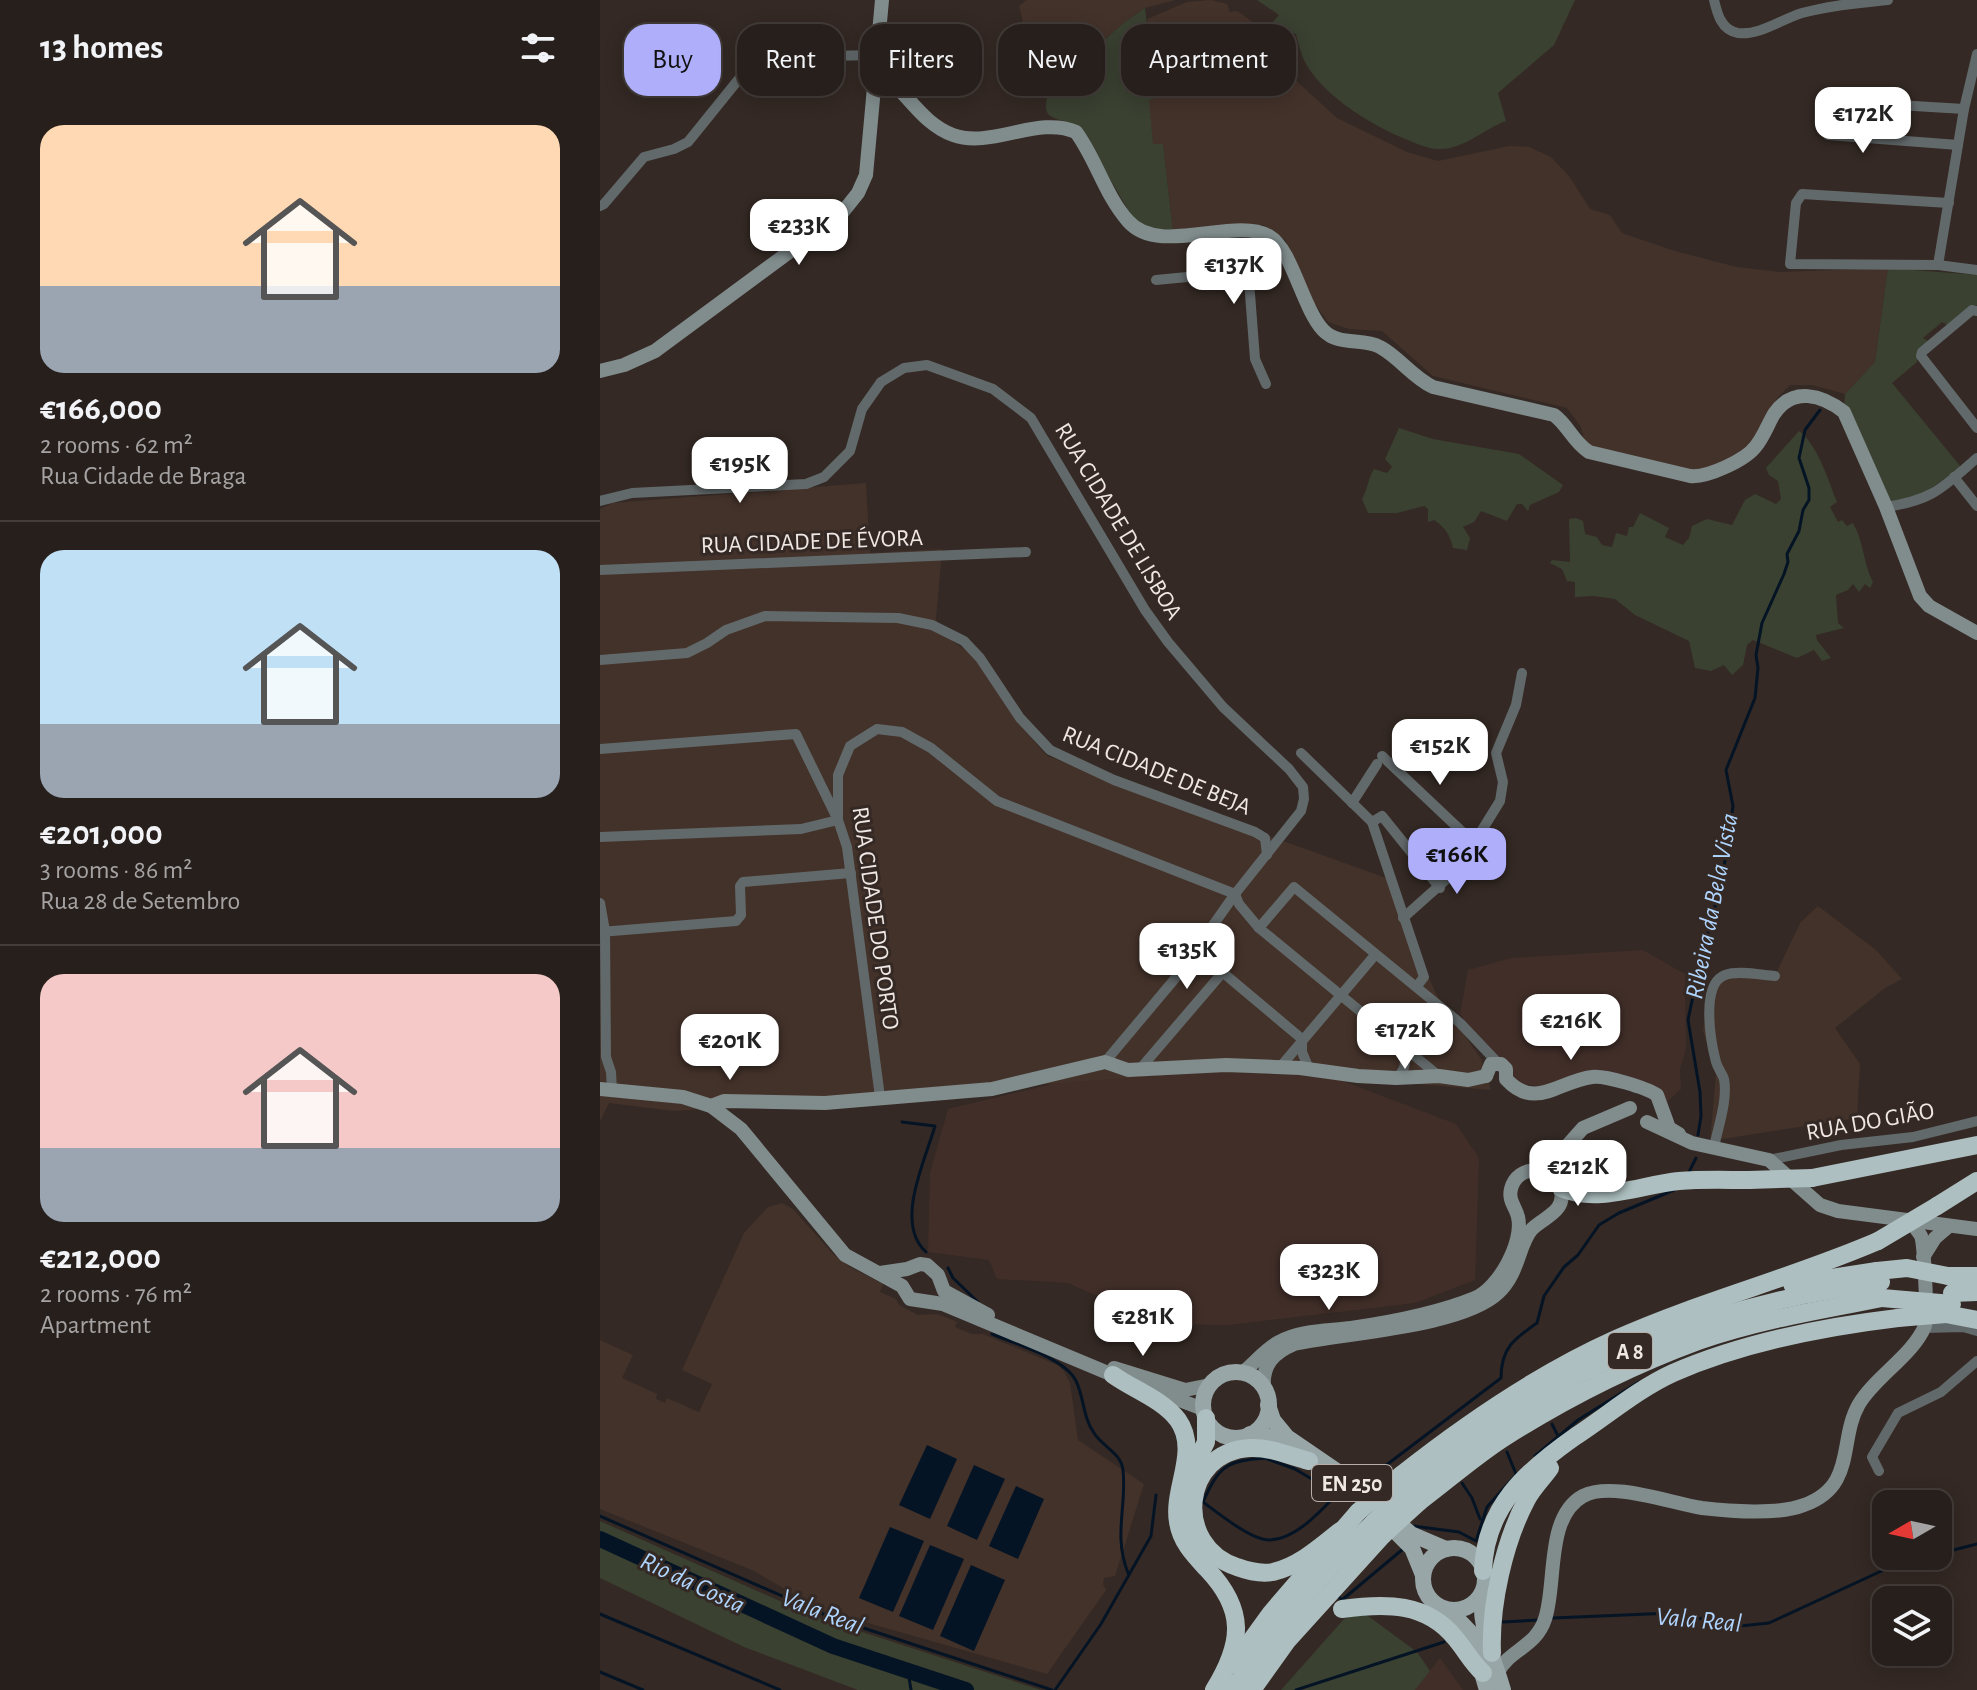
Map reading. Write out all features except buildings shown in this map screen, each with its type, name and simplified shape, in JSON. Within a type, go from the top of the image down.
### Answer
[{"type":"highway","points":[[1558,1183],[1576,1195],[1591,1196],[1641,1186],[1714,1180],[1812,1178],[1977,1145]]},
{"type":"highway","points":[[1410,1489],[1482,1413],[1535,1382],[1616,1339],[1878,1241],[1931,1226],[1977,1181]]},
{"type":"highway","points":[[1880,1284],[1907,1268],[1977,1313]]},
{"type":"highway","points":[[1950,1297],[1977,1276]]},
{"type":"highway","points":[[1711,1304],[1787,1285],[1880,1284],[1977,1304]]},
{"type":"highway","name":"A 8","points":[[1222,1687],[1245,1671],[1330,1567],[1371,1523],[1410,1489],[1494,1426],[1618,1357],[1697,1325],[1792,1297],[1880,1284]]},
{"type":"highway","points":[[1483,1571],[1485,1545],[1496,1513],[1535,1469],[1648,1387],[1674,1373],[1776,1339],[1835,1326],[1898,1318],[1950,1297],[1977,1292]]},
{"type":"highway","points":[[1950,1297],[1977,1320]]},
{"type":"highway","points":[[1113,1375],[1161,1403],[1178,1421],[1187,1439],[1178,1523],[1193,1555],[1226,1590],[1236,1619],[1237,1637],[1222,1687]]},
{"type":"highway","points":[[1179,1492],[1206,1442],[1204,1414]]},
{"type":"highway","points":[[1230,1437],[1204,1471],[1191,1504],[1197,1532],[1207,1547],[1227,1564],[1248,1571],[1272,1572],[1308,1557],[1340,1531],[1371,1523]]},
{"type":"highway","points":[[1492,1653],[1495,1591],[1513,1533],[1527,1498],[1574,1438]]},
{"type":"highway","points":[[1204,1471],[1220,1457],[1241,1449],[1267,1449],[1309,1461]]},
{"type":"highway","name":"A 8","points":[[1252,1690],[1371,1523]]},
{"type":"highway","points":[[1222,1687],[1271,1613],[1340,1531]]},
{"type":"highway","points":[[1287,1641],[1362,1598],[1395,1595],[1441,1607]]},
{"type":"highway","points":[[1342,1609],[1375,1604],[1394,1605],[1427,1614],[1456,1638],[1472,1663],[1489,1678]]},
{"type":"main road","points":[[1230,1437],[1212,1427],[1204,1414],[1203,1400],[1210,1385],[1224,1374],[1242,1373],[1251,1376],[1264,1388]]},
{"type":"main road","name":"EN 250","points":[[1264,1388],[1273,1420],[1287,1437],[1347,1478],[1411,1534],[1446,1549],[1465,1550],[1473,1555],[1483,1571],[1482,1628],[1492,1653],[1489,1678]]},
{"type":"main road","points":[[1250,1434],[1263,1422],[1268,1405]]},
{"type":"main road","name":"EN 250","points":[[1230,1437],[1250,1434],[1280,1442],[1358,1498],[1407,1542],[1417,1557],[1427,1595],[1459,1618],[1470,1632],[1489,1678],[1503,1690]]},
{"type":"main road","points":[[1423,1575],[1430,1558],[1446,1549]]},
{"type":"main road","points":[[1441,1607],[1468,1607],[1482,1593]]},
{"type":"street","points":[[880,24],[882,0]]},
{"type":"street","points":[[1714,0],[1722,22],[1727,29],[1737,33],[1752,32],[1802,13],[1888,0]]},
{"type":"street","points":[[1938,265],[1964,109],[1977,54]]},
{"type":"street","points":[[600,206],[644,157],[688,142],[751,64],[774,57],[860,62]]},
{"type":"street","points":[[600,371],[624,365],[655,351],[842,213],[858,193],[866,175],[874,96]]},
{"type":"street","points":[[906,96],[925,119],[953,135],[979,138],[1066,127],[1076,132],[1118,207],[1136,228],[1180,236],[1253,231],[1267,235],[1276,241],[1311,313],[1324,331],[1339,340],[1376,344],[1433,387],[1554,415],[1583,448],[1607,458],[1690,476],[1704,475],[1756,447],[1775,412],[1785,402],[1796,396],[1821,397],[1844,412],[1886,507],[1920,596],[1929,606],[1977,633]]},
{"type":"street","points":[[1958,145],[1828,135],[1822,129],[1823,106],[1831,101],[1964,109]]},
{"type":"street","points":[[1949,203],[1802,194],[1796,203],[1790,264],[1938,265],[1977,270]]},
{"type":"street","points":[[1156,280],[1250,271],[1276,241]]},
{"type":"street","points":[[1250,271],[1255,359],[1266,384]]},
{"type":"street","points":[[1974,311],[1922,352],[1921,356],[1977,428]]},
{"type":"street","name":"RUA CIDADE DE LISBOA","points":[[600,501],[632,493],[806,484],[824,477],[850,451],[862,409],[881,382],[904,368],[927,365],[993,389],[1031,418],[1145,610],[1168,642],[1223,707],[1289,769],[1303,787],[1301,811],[1235,894],[1139,1025],[1105,1062]]},
{"type":"street","points":[[1886,507],[1914,503],[1929,497],[1977,458]]},
{"type":"street","points":[[1954,477],[1977,506]]},
{"type":"street","name":"RUA CIDADE DE ÉVORA","points":[[600,570],[1026,552]]},
{"type":"street","name":"RUA CIDADE DE BEJA","points":[[600,660],[687,653],[726,630],[765,616],[898,618],[932,625],[964,641],[980,658],[1020,718],[1050,750],[1114,780],[1255,832],[1265,838],[1267,855]]},
{"type":"street","points":[[1403,918],[1458,869],[1500,801],[1503,782],[1496,753],[1516,705],[1522,673]]},
{"type":"street","name":"RUA CIDADE DO PORTO","points":[[880,1097],[851,873],[838,820],[838,775],[850,746],[877,729],[902,732],[931,748],[997,801],[1235,894]]},
{"type":"street","points":[[600,749],[796,734],[838,820],[801,829],[600,837]]},
{"type":"street","points":[[1301,753],[1372,822],[1424,977],[1417,986]]},
{"type":"street","points":[[1352,803],[1379,760],[1474,843]]},
{"type":"street","points":[[1372,822],[1382,816],[1440,888]]},
{"type":"street","points":[[602,931],[736,921],[741,915],[740,886],[743,882],[851,873]]},
{"type":"street","points":[[1259,928],[1294,887],[1460,1023],[1484,1049],[1493,1084],[1500,1084],[1506,1079],[1522,1093],[1539,1094],[1575,1080],[1596,1076],[1618,1081],[1634,1100],[1633,1116],[1692,1143],[1769,1160],[1820,1205],[1838,1211],[1931,1226],[1977,1229]]},
{"type":"street","points":[[1235,894],[1239,904],[1259,928],[1439,1076]]},
{"type":"street","points":[[600,903],[606,1057],[611,1072],[606,1090],[683,1097],[711,1106],[741,1129],[845,1255],[902,1286],[910,1299],[917,1302],[930,1300],[1204,1414]]},
{"type":"street","points":[[1405,978],[1414,963],[1414,949]]},
{"type":"street","points":[[1196,950],[1302,1039],[1302,1052],[1309,1069]]},
{"type":"street","points":[[1281,1066],[1375,955]]},
{"type":"street","points":[[1140,1069],[1223,972]]},
{"type":"street","points":[[1714,1147],[1724,1093],[1709,1030],[1714,988],[1719,978],[1727,974],[1775,976]]},
{"type":"street","points":[[1391,1038],[1405,1059],[1403,1072],[1396,1078]]},
{"type":"street","points":[[600,1071],[606,1057]]},
{"type":"street","points":[[711,1106],[724,1101],[825,1103],[992,1089],[1105,1062],[1116,1067],[1140,1069],[1281,1066],[1358,1076],[1439,1076],[1468,1080],[1490,1069]]},
{"type":"street","points":[[1242,1373],[1266,1351],[1290,1337],[1383,1322],[1487,1292],[1503,1272],[1518,1233],[1518,1214],[1510,1199],[1513,1182],[1523,1173],[1539,1170],[1559,1155],[1578,1132],[1634,1100],[1657,1095],[1669,1128],[1692,1143]]},
{"type":"street","points":[[741,1129],[744,1114],[754,1103]]},
{"type":"street","points":[[1597,1121],[1644,1122],[1656,1119],[1661,1110]]},
{"type":"street","name":"RUA DO GIÃO","points":[[1769,1160],[1841,1145],[1913,1137],[1977,1121]]},
{"type":"street","points":[[1264,1388],[1268,1363],[1278,1352],[1294,1344],[1406,1326],[1466,1310],[1489,1300],[1508,1282],[1517,1267],[1529,1232],[1558,1208],[1561,1199],[1559,1155]]},
{"type":"street","points":[[1539,1170],[1558,1183]]},
{"type":"street","points":[[1518,1214],[1533,1221],[1542,1220]]},
{"type":"street","points":[[1489,1678],[1537,1636],[1545,1619],[1563,1517],[1584,1495],[1615,1491],[1704,1508],[1782,1510],[1805,1505],[1828,1489],[1843,1470],[1858,1405],[1926,1324],[1923,1257],[1931,1226]]},
{"type":"street","points":[[880,1273],[927,1265],[938,1275],[940,1285],[930,1300]]},
{"type":"street","points":[[902,1286],[907,1269]]},
{"type":"street","points":[[940,1285],[954,1298],[986,1314],[1138,1377],[1185,1390],[1210,1385]]},
{"type":"street","points":[[1924,1328],[1963,1327],[1977,1331]]},
{"type":"street","points":[[1879,1471],[1872,1457],[1898,1413],[1941,1392],[1977,1361]]},
{"type":"shaded area","points":[[1027,0],[1175,0],[1145,8],[1105,40],[1105,24],[1024,24],[1019,6]]},
{"type":"shaded area","points":[[1211,0],[1227,4],[1230,12],[1237,11],[1254,24],[1148,24],[1147,19],[1187,2]]},
{"type":"shaded area","points":[[1296,81],[1337,118],[1407,152],[1438,161],[1509,146],[1529,147],[1551,157],[1569,176],[1590,209],[1610,215],[1622,233],[1675,251],[1737,267],[1781,272],[1888,268],[1875,362],[1845,394],[1812,385],[1790,385],[1778,397],[1751,444],[1743,452],[1706,470],[1695,472],[1596,448],[1585,442],[1581,427],[1567,408],[1433,376],[1382,331],[1349,329],[1328,322],[1314,303],[1285,240],[1263,225],[1173,232],[1163,144],[1153,145],[1148,99],[1296,96]]},
{"type":"shaded area","points":[[866,483],[870,553],[942,549],[936,619],[944,635],[978,659],[1019,724],[1047,756],[1386,878],[1436,994],[1481,1059],[1491,1090],[1332,1077],[1213,1072],[673,1111],[609,1103],[600,1121],[600,509],[613,503]]},
{"type":"shaded area","points":[[1818,906],[1876,950],[1902,979],[1885,988],[1835,1028],[1860,1064],[1857,1118],[1710,1141],[1716,1074],[1703,1031],[1708,988],[1717,974],[1774,978],[1800,923]]},
{"type":"shaded area","points":[[1643,950],[1685,974],[1686,1048],[1680,1070],[1681,1089],[1667,1102],[1625,1079],[1550,1087],[1510,1083],[1460,1014],[1468,970],[1511,958]]},
{"type":"shaded area","points":[[1213,1072],[1332,1077],[1456,1124],[1479,1158],[1475,1280],[1415,1303],[1228,1325],[1160,1324],[1068,1283],[997,1279],[989,1260],[928,1252],[930,1173],[948,1109],[1056,1083]]},
{"type":"shaded area","points":[[782,1203],[793,1209],[833,1254],[850,1267],[883,1284],[880,1292],[896,1299],[899,1305],[918,1315],[937,1314],[948,1318],[957,1322],[955,1327],[972,1334],[983,1334],[1057,1365],[1070,1383],[1078,1440],[1144,1484],[1115,1576],[1104,1578],[1106,1590],[1047,1674],[819,1609],[752,1570],[600,1509],[600,1340],[633,1355],[622,1378],[657,1394],[656,1399],[665,1403],[667,1398],[699,1412],[712,1384],[682,1370],[744,1233],[768,1207]]},
{"type":"shaded area","points":[[1440,1658],[1463,1690],[1415,1690]]},
{"type":"green space","points":[[1257,0],[1575,0],[1554,45],[1498,93],[1506,121],[1465,143],[1438,149],[1390,132],[1346,106],[1310,71],[1303,58],[1296,24],[1271,24],[1279,15]]},
{"type":"green space","points":[[1145,8],[1147,24],[1123,24]]},
{"type":"green space","points":[[1121,26],[1121,96],[1156,96],[1149,100],[1153,144],[1163,144],[1173,232],[1151,229],[1134,220],[1080,128],[1047,112],[1048,96],[1105,96],[1105,40]]},
{"type":"green space","points":[[1888,268],[1977,275],[1977,305],[1972,305],[1947,325],[1942,322],[1923,338],[1928,341],[1918,350],[1917,362],[1892,383],[1961,467],[1917,498],[1891,503],[1844,407],[1845,394],[1875,362]]},
{"type":"green space","points":[[1399,428],[1433,439],[1519,454],[1563,485],[1559,492],[1530,505],[1528,511],[1522,504],[1517,504],[1507,521],[1481,511],[1474,522],[1463,527],[1470,538],[1467,550],[1453,548],[1449,535],[1441,526],[1434,520],[1428,522],[1428,509],[1424,506],[1397,513],[1368,513],[1362,499],[1370,476],[1374,469],[1387,473],[1392,467],[1385,459]]},
{"type":"green space","points":[[1799,431],[1812,445],[1822,464],[1837,502],[1830,507],[1838,522],[1842,520],[1847,526],[1853,523],[1857,530],[1873,582],[1870,588],[1865,584],[1859,592],[1853,584],[1836,595],[1838,623],[1844,628],[1816,635],[1831,658],[1822,661],[1814,650],[1797,658],[1753,640],[1747,645],[1743,665],[1732,675],[1724,665],[1711,671],[1695,668],[1689,641],[1635,615],[1615,599],[1575,597],[1575,582],[1567,581],[1562,569],[1550,563],[1552,560],[1570,562],[1569,519],[1583,521],[1585,534],[1597,537],[1602,545],[1612,547],[1616,533],[1627,536],[1629,527],[1633,527],[1640,513],[1669,528],[1665,537],[1683,545],[1689,538],[1692,526],[1707,519],[1732,525],[1745,500],[1755,494],[1776,504],[1781,499],[1778,481],[1769,475],[1766,468]]},
{"type":"green space","points":[[600,1521],[816,1617],[1041,1690],[858,1690],[744,1647],[600,1578]]},
{"type":"green space","points":[[1364,1613],[1417,1652],[1430,1671],[1415,1690],[1281,1690],[1344,1619]]},
{"type":"water","points":[[927,1445],[957,1459],[930,1519],[899,1505]]},
{"type":"water","points":[[974,1465],[1005,1479],[977,1540],[947,1526]]},
{"type":"water","points":[[1016,1486],[1044,1499],[1018,1559],[989,1546]]},
{"type":"water","points":[[890,1527],[924,1541],[893,1612],[859,1598]]},
{"type":"water","points":[[930,1545],[964,1559],[933,1630],[899,1616]]},
{"type":"water","points":[[971,1565],[1005,1580],[974,1651],[940,1636]]},
{"type":"waterway","name":"Ribeira da Bela Vista","points":[[1698,1135],[1700,1092],[1688,1020],[1722,880],[1728,841],[1733,806],[1726,770],[1755,698],[1756,655],[1762,623],[1784,574],[1787,554],[1799,531],[1803,510],[1809,500],[1809,488],[1799,458],[1805,430],[1820,410]]},
{"type":"waterway","points":[[902,1122],[935,1126],[919,1174],[912,1209],[912,1225],[917,1240],[926,1252]]},
{"type":"waterway","name":"Ribeira da Bela Vista","points":[[1689,1172],[1696,1158]]},
{"type":"waterway","name":"Ribeira da Bela Vista","points":[[1364,1482],[1501,1378],[1503,1359],[1510,1345],[1537,1323],[1544,1296],[1599,1225],[1619,1213],[1674,1190]]},
{"type":"waterway","points":[[948,1268],[953,1278],[978,1302]]},
{"type":"waterway","points":[[992,1334],[1051,1359],[1076,1381],[1090,1427],[1122,1464],[1121,1546],[1128,1573]]},
{"type":"waterway","points":[[1535,1456],[1578,1420],[1639,1382]]},
{"type":"waterway","points":[[1552,1424],[1557,1434]]},
{"type":"waterway","points":[[1507,1452],[1516,1474]]},
{"type":"waterway","points":[[1265,1458],[1295,1469],[1337,1494],[1298,1530],[1279,1539],[1262,1539],[1244,1531],[1203,1502],[1214,1480],[1225,1468],[1241,1461],[1265,1458]]},
{"type":"waterway","points":[[1413,1526],[1459,1532],[1476,1541],[1487,1507],[1515,1476]]},
{"type":"waterway","points":[[1462,1483],[1480,1519]]},
{"type":"waterway","name":"Ribeira da Bela Vista","points":[[1055,1690],[1101,1624],[1151,1536],[1156,1495]]},
{"type":"waterway","name":"Vala Real","points":[[600,1516],[830,1617],[1052,1690]]},
{"type":"waterway","name":"Rio da Costa","points":[[600,1539],[833,1646],[966,1690]]},
{"type":"waterway","name":"Vala Real","points":[[1952,1550],[1977,1544]]},
{"type":"waterway","points":[[1339,1597],[1342,1600],[1403,1549]]},
{"type":"waterway","name":"Vala Real","points":[[1553,1618],[1672,1613],[1740,1626],[1769,1623],[1884,1570]]},
{"type":"waterway","points":[[600,1614],[780,1690]]},
{"type":"waterway","name":"Vala Real","points":[[1503,1622],[1538,1620]]},
{"type":"waterway","name":"Vala Real","points":[[1296,1690],[1444,1642]]},
{"type":"waterway","points":[[908,1671],[911,1690]]},
{"type":"waterway","points":[[600,1672],[643,1690]]}]
